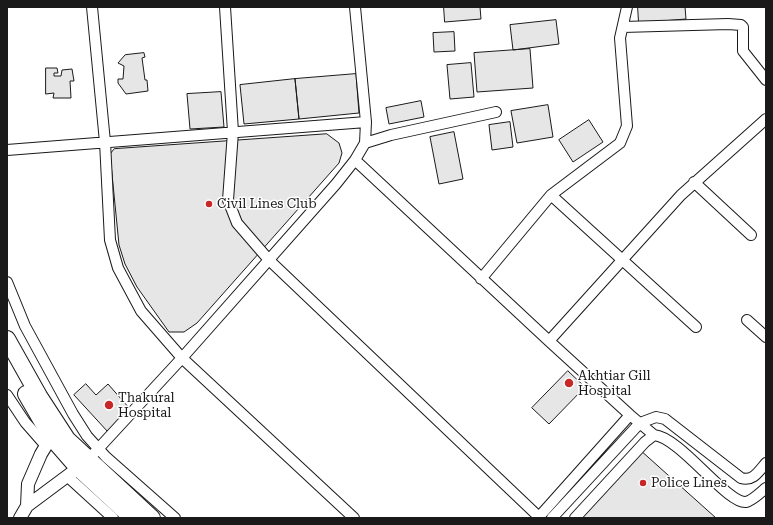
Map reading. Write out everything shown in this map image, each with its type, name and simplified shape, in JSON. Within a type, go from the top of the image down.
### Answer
[{"type":"highway","points":[[7,339],[39,396],[52,436]]},
{"type":"highway","points":[[7,361],[52,436],[83,463],[152,518]]},
{"type":"highway","points":[[83,463],[132,518]]},
{"type":"street","points":[[92,7],[105,142],[110,240],[118,268],[141,310],[182,358],[354,518]]},
{"type":"street","points":[[225,7],[233,132],[228,200],[237,223],[269,260],[538,517],[630,415]]},
{"type":"street","points":[[20,518],[27,506],[83,463],[182,358],[336,184],[354,160],[365,143],[366,122],[355,7]]},
{"type":"street","points":[[481,279],[551,195],[620,143],[627,126],[620,38],[627,7]]},
{"type":"street","points":[[623,27],[728,24],[741,25],[743,27],[743,51],[766,80]]},
{"type":"street","points":[[365,143],[391,135],[496,112]]},
{"type":"street","points":[[549,341],[681,195],[766,119]]},
{"type":"street","points":[[7,150],[366,122]]},
{"type":"street","points":[[354,160],[481,279],[630,415],[654,435]]},
{"type":"street","points":[[694,182],[752,235]]},
{"type":"street","points":[[551,195],[696,327]]},
{"type":"street","points":[[7,282],[25,326],[87,436],[83,463],[113,518]]},
{"type":"street","points":[[747,320],[766,337]]},
{"type":"street","points":[[7,395],[25,422],[52,436],[41,454],[28,484],[27,506]]},
{"type":"street","points":[[552,518],[640,423],[656,417],[665,419],[741,478],[746,480],[752,478],[766,463]]},
{"type":"street","points":[[575,518],[645,442],[654,435],[660,435],[666,439],[695,463],[728,494],[738,501],[746,502],[766,488]]},
{"type":"street","points":[[83,463],[175,518]]},
{"type":"building","points":[[444,7],[480,7],[481,19],[445,22]]},
{"type":"building","points":[[638,7],[685,7],[686,19],[639,23]]},
{"type":"building","points":[[556,20],[559,44],[513,50],[510,25]]},
{"type":"building","points":[[454,32],[455,51],[434,52],[433,33]]},
{"type":"building","points":[[530,49],[533,88],[477,92],[474,53]]},
{"type":"building","points":[[144,53],[145,57],[142,58],[148,91],[126,94],[118,83],[118,79],[123,79],[124,66],[118,63],[125,55]]},
{"type":"building","points":[[471,63],[474,97],[450,99],[447,65]]},
{"type":"building","points":[[46,68],[57,68],[58,73],[54,73],[54,76],[61,76],[62,70],[72,69],[74,81],[70,81],[71,98],[53,98],[54,93],[46,94]]},
{"type":"building","points":[[356,74],[359,113],[299,119],[295,79]]},
{"type":"building","points":[[295,79],[299,119],[244,124],[240,85]]},
{"type":"building","points":[[221,92],[224,127],[190,129],[187,94]]},
{"type":"building","points":[[421,101],[424,117],[389,124],[386,108]]},
{"type":"building","points":[[548,105],[553,137],[517,143],[511,111]]},
{"type":"building","points":[[589,120],[603,142],[573,162],[559,140]]},
{"type":"building","points":[[510,122],[513,147],[492,150],[489,125]]},
{"type":"building","points":[[454,132],[463,179],[439,184],[430,137]]},
{"type":"building","name":"Civil Lines Club","points":[[327,134],[339,143],[342,153],[339,163],[197,323],[184,332],[169,332],[137,287],[125,264],[119,245],[110,154],[114,149]]},
{"type":"building","points":[[568,371],[585,387],[549,424],[532,408]]},
{"type":"building","points":[[86,384],[96,395],[108,384],[130,409],[108,432],[74,395]]},
{"type":"building","name":"Police Lines","points":[[639,449],[716,518],[577,518]]},
{"type":"place","name":"Civil Lines Club","points":[[209,204]]},
{"type":"place","name":"Akhtiar Gill Hospital","points":[[569,383]]},
{"type":"place","name":"Thakural Hospital","points":[[109,405]]},
{"type":"place","name":"Police Lines","points":[[643,483]]}]
